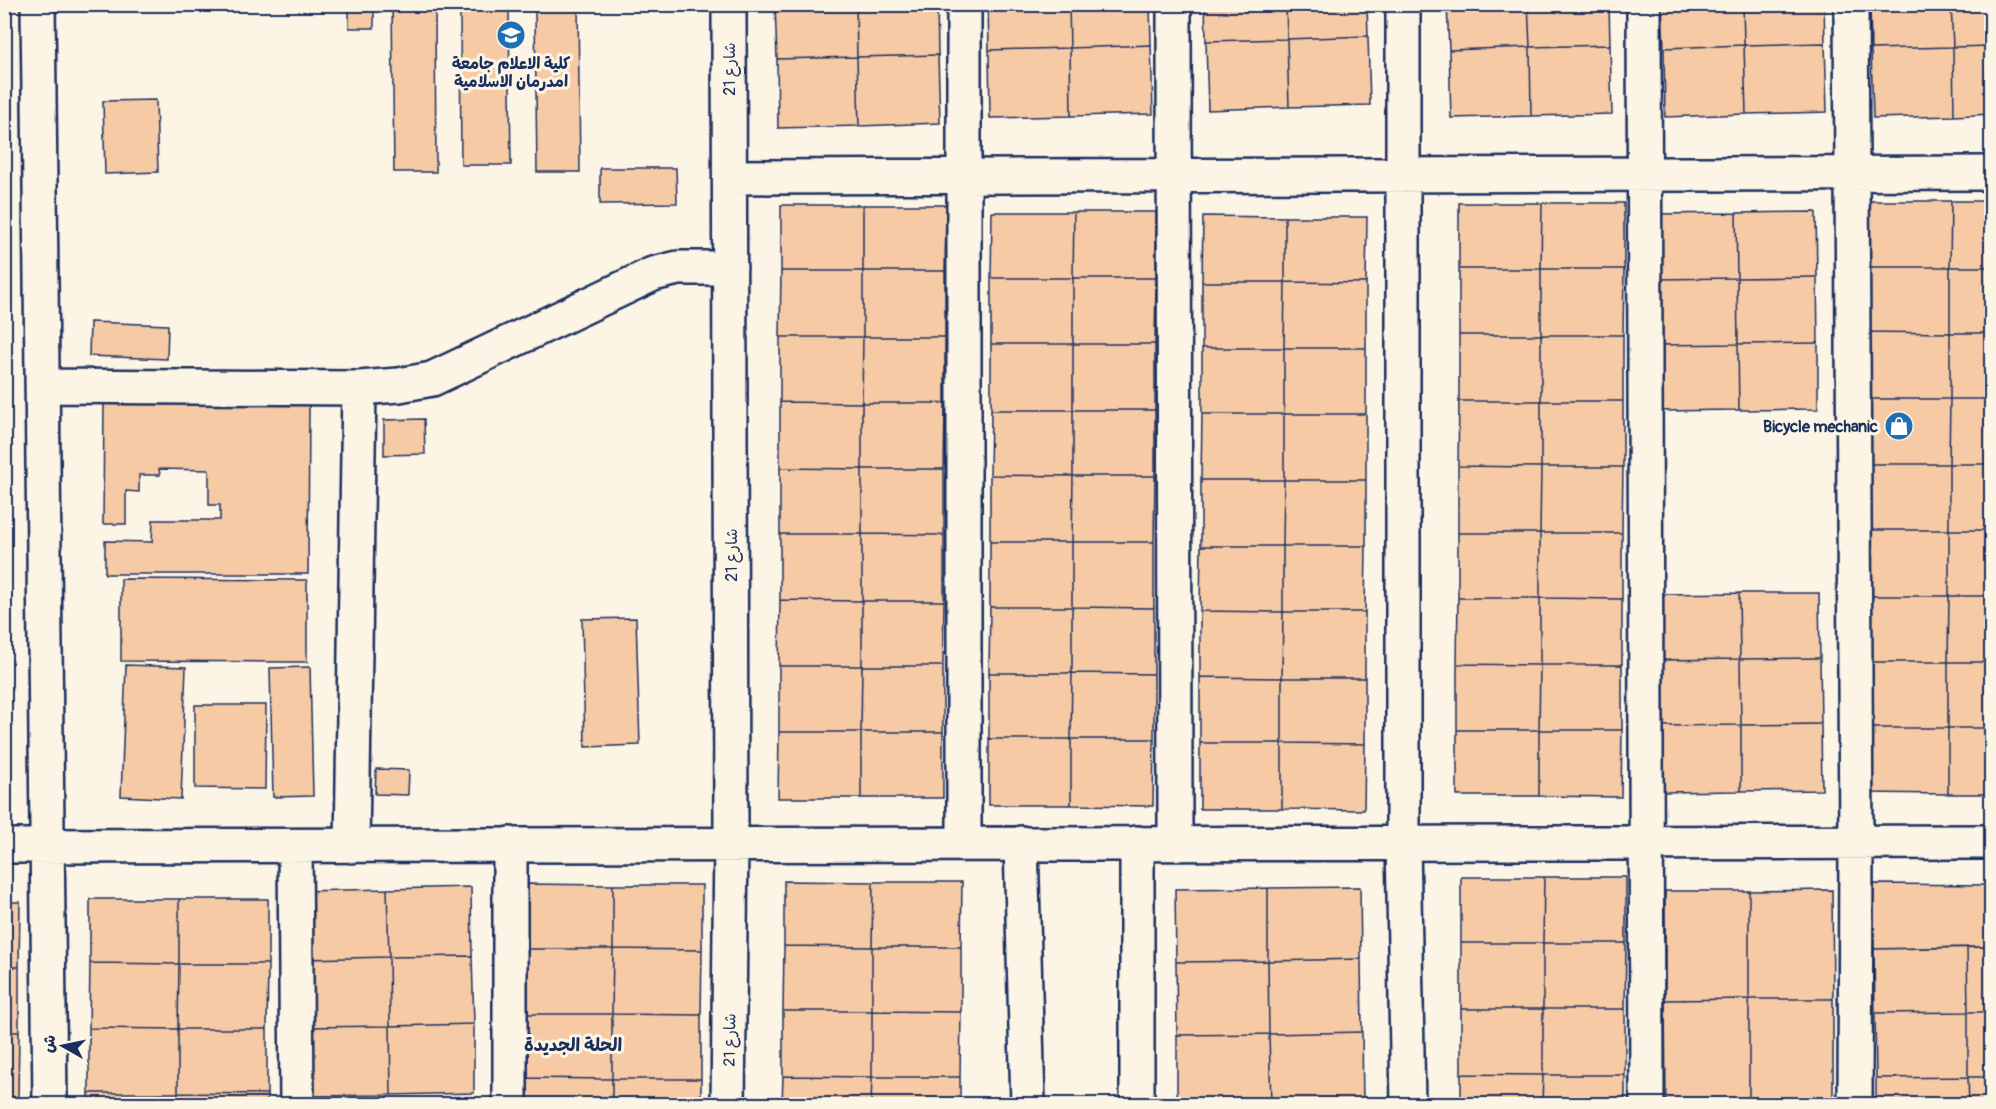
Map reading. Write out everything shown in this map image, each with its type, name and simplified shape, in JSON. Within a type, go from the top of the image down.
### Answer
[{"type":"street","points":[[38,4],[38,192],[43,386],[50,1104]]},
{"type":"street","name":"شارع 21","points":[[728,1104],[731,843],[729,4]]},
{"type":"street","points":[[964,4],[964,843]]},
{"type":"street","points":[[1174,4],[1174,843]]},
{"type":"street","points":[[1403,4],[1403,842],[1408,1104]]},
{"type":"street","points":[[1644,4],[1647,1104]]},
{"type":"street","points":[[1851,4],[1856,842],[1855,1104]]},
{"type":"street","points":[[730,177],[1645,176],[1992,173]]},
{"type":"street","points":[[43,386],[359,388],[399,386],[432,379],[653,274],[678,268],[730,268]]},
{"type":"street","points":[[352,846],[359,388]]},
{"type":"street","points":[[4,846],[1992,842]]},
{"type":"street","points":[[1021,843],[1028,1104]]},
{"type":"street","points":[[1137,843],[1137,1104]]},
{"type":"street","points":[[510,844],[510,1104]]},
{"type":"street","points":[[295,847],[297,1104]]},
{"type":"building","points":[[349,4],[374,4],[374,28],[349,28]]},
{"type":"building","points":[[392,4],[578,4],[580,172],[537,172],[535,11],[509,11],[511,165],[461,165],[460,11],[435,11],[436,172],[394,172]]},
{"type":"building","points":[[775,4],[856,4],[857,57],[777,59]]},
{"type":"building","points":[[856,4],[937,4],[938,55],[857,57]]},
{"type":"building","points":[[988,4],[1069,4],[1070,48],[989,50]]},
{"type":"building","points":[[1069,4],[1150,4],[1151,45],[1070,48]]},
{"type":"building","points":[[1205,4],[1286,4],[1287,39],[1206,41]]},
{"type":"building","points":[[1286,4],[1367,4],[1368,36],[1287,39]]},
{"type":"building","points":[[1447,4],[1528,4],[1530,47],[1449,50]]},
{"type":"building","points":[[1528,4],[1609,4],[1610,45],[1530,47]]},
{"type":"building","points":[[1662,4],[1743,4],[1744,45],[1664,48]]},
{"type":"building","points":[[1743,4],[1824,4],[1825,43],[1744,45]]},
{"type":"building","points":[[1870,4],[1951,4],[1953,47],[1871,49]]},
{"type":"building","points":[[1951,4],[1992,4],[1992,46],[1953,47]]},
{"type":"building","points":[[1368,36],[1370,105],[1289,107],[1287,39]]},
{"type":"building","points":[[1287,39],[1289,107],[1208,110],[1206,41]]},
{"type":"building","points":[[1825,43],[1827,112],[1746,114],[1744,45]]},
{"type":"building","points":[[1151,45],[1153,114],[1071,116],[1070,48]]},
{"type":"building","points":[[1610,45],[1612,114],[1531,116],[1530,47]]},
{"type":"building","points":[[1744,45],[1746,114],[1665,117],[1664,48]]},
{"type":"building","points":[[1992,46],[1992,114],[1954,116],[1953,47]]},
{"type":"building","points":[[1530,47],[1531,116],[1451,118],[1449,50]]},
{"type":"building","points":[[1953,47],[1954,116],[1873,118],[1871,49]]},
{"type":"building","points":[[1070,48],[1071,116],[990,118],[989,50]]},
{"type":"building","points":[[938,55],[940,123],[859,126],[857,57]]},
{"type":"building","points":[[857,57],[859,126],[778,128],[777,59]]},
{"type":"building","points":[[156,100],[158,172],[105,174],[103,101]]},
{"type":"building","points":[[600,168],[676,168],[677,203],[600,204]]},
{"type":"building","points":[[1868,201],[1951,201],[1950,267],[1868,267]]},
{"type":"building","points":[[1951,201],[1992,201],[1992,267],[1950,267]]},
{"type":"building","points":[[1459,203],[1542,203],[1541,269],[1459,269]]},
{"type":"building","points":[[1542,203],[1624,203],[1624,269],[1541,269]]},
{"type":"building","points":[[781,205],[863,205],[863,271],[781,271]]},
{"type":"building","points":[[863,205],[946,205],[945,271],[863,271]]},
{"type":"building","points":[[992,212],[1074,212],[1073,278],[991,278]]},
{"type":"building","points":[[1074,212],[1156,212],[1156,278],[1073,278]]},
{"type":"building","points":[[1816,212],[1817,277],[1737,278],[1736,213]]},
{"type":"building","points":[[1736,213],[1737,278],[1657,279],[1657,214]]},
{"type":"building","points":[[1203,216],[1285,217],[1285,282],[1202,282]]},
{"type":"building","points":[[1285,217],[1367,217],[1366,283],[1285,282]]},
{"type":"building","points":[[1868,267],[1950,267],[1950,333],[1868,332]]},
{"type":"building","points":[[1950,267],[1992,267],[1992,333],[1950,333]]},
{"type":"building","points":[[1459,269],[1541,269],[1541,335],[1459,335]]},
{"type":"building","points":[[1541,269],[1624,269],[1623,335],[1541,335]]},
{"type":"building","points":[[781,271],[863,271],[863,337],[780,337]]},
{"type":"building","points":[[863,271],[945,271],[945,337],[863,337]]},
{"type":"building","points":[[1817,277],[1818,343],[1738,344],[1737,278]]},
{"type":"building","points":[[991,278],[1073,278],[1073,344],[991,344]]},
{"type":"building","points":[[1073,278],[1156,278],[1155,344],[1073,344]]},
{"type":"building","points":[[1737,278],[1738,344],[1658,345],[1657,279]]},
{"type":"building","points":[[1202,282],[1285,282],[1284,348],[1202,348]]},
{"type":"building","points":[[1285,282],[1366,283],[1366,348],[1284,348]]},
{"type":"building","points":[[90,322],[168,325],[167,359],[89,356]]},
{"type":"building","points":[[1868,332],[1950,333],[1950,399],[1867,399]]},
{"type":"building","points":[[1950,333],[1992,333],[1992,399],[1950,399]]},
{"type":"building","points":[[1459,335],[1541,335],[1541,401],[1459,401]]},
{"type":"building","points":[[1541,335],[1623,335],[1623,401],[1541,401]]},
{"type":"building","points":[[780,337],[863,337],[862,403],[780,402]]},
{"type":"building","points":[[863,337],[945,337],[945,403],[862,403]]},
{"type":"building","points":[[1818,343],[1818,409],[1739,410],[1738,344]]},
{"type":"building","points":[[991,344],[1073,344],[1073,410],[991,410]]},
{"type":"building","points":[[1073,344],[1155,344],[1155,410],[1073,410]]},
{"type":"building","points":[[1738,344],[1739,410],[1658,411],[1658,345]]},
{"type":"building","points":[[1202,348],[1284,348],[1284,414],[1202,414]]},
{"type":"building","points":[[1284,348],[1366,348],[1366,414],[1284,414]]},
{"type":"building","points":[[1867,399],[1950,399],[1949,464],[1867,464]]},
{"type":"building","points":[[1950,399],[1992,399],[1992,464],[1949,464]]},
{"type":"building","points":[[1459,401],[1541,401],[1541,467],[1458,466]]},
{"type":"building","points":[[1541,401],[1623,401],[1623,467],[1541,467]]},
{"type":"building","points":[[104,402],[309,403],[308,574],[105,574],[105,541],[152,542],[153,520],[220,520],[220,505],[209,505],[209,470],[159,469],[160,475],[139,475],[139,492],[126,491],[126,524],[103,524]]},
{"type":"building","points":[[780,402],[862,403],[862,469],[780,468]]},
{"type":"building","points":[[862,403],[945,403],[944,469],[862,469]]},
{"type":"building","points":[[991,410],[1073,410],[1073,476],[990,475]]},
{"type":"building","points":[[1073,410],[1155,410],[1155,476],[1073,476]]},
{"type":"building","points":[[1202,414],[1284,414],[1284,480],[1201,480]]},
{"type":"building","points":[[1284,414],[1366,414],[1366,480],[1284,480]]},
{"type":"building","points":[[424,419],[425,454],[384,455],[384,420]]},
{"type":"building","points":[[1867,464],[1949,464],[1949,530],[1867,530]]},
{"type":"building","points":[[1949,464],[1992,464],[1992,530],[1949,530]]},
{"type":"building","points":[[1458,466],[1541,467],[1540,533],[1458,533]]},
{"type":"building","points":[[1541,467],[1623,467],[1622,533],[1540,533]]},
{"type":"building","points":[[780,468],[862,469],[862,534],[780,534]]},
{"type":"building","points":[[862,469],[944,469],[944,535],[862,534]]},
{"type":"building","points":[[990,475],[1073,476],[1072,542],[990,542]]},
{"type":"building","points":[[1073,476],[1155,476],[1154,542],[1072,542]]},
{"type":"building","points":[[1201,480],[1284,480],[1283,546],[1201,546]]},
{"type":"building","points":[[1284,480],[1366,480],[1366,546],[1283,546]]},
{"type":"building","points":[[1867,530],[1949,530],[1949,596],[1867,596]]},
{"type":"building","points":[[1949,530],[1992,530],[1992,596],[1949,596]]},
{"type":"building","points":[[1458,533],[1540,533],[1540,598],[1458,598]]},
{"type":"building","points":[[1540,533],[1622,533],[1622,599],[1540,598]]},
{"type":"building","points":[[780,534],[862,534],[862,601],[780,600]]},
{"type":"building","points":[[862,534],[944,535],[944,601],[862,601]]},
{"type":"building","points":[[990,542],[1072,542],[1072,607],[990,607]]},
{"type":"building","points":[[1072,542],[1154,542],[1154,608],[1072,607]]},
{"type":"building","points":[[1201,546],[1283,546],[1283,612],[1200,611]]},
{"type":"building","points":[[1283,546],[1366,546],[1365,612],[1283,612]]},
{"type":"building","points":[[121,579],[307,580],[307,662],[121,661]]},
{"type":"building","points":[[1739,593],[1740,659],[1660,660],[1660,594]]},
{"type":"building","points":[[1739,593],[1819,593],[1820,658],[1740,659]]},
{"type":"building","points":[[1867,596],[1949,596],[1948,662],[1866,662]]},
{"type":"building","points":[[1949,596],[1992,596],[1992,662],[1948,662]]},
{"type":"building","points":[[1458,598],[1540,598],[1540,665],[1457,664]]},
{"type":"building","points":[[1540,598],[1622,599],[1622,665],[1540,665]]},
{"type":"building","points":[[780,600],[862,601],[862,666],[779,666]]},
{"type":"building","points":[[862,601],[944,601],[943,666],[862,666]]},
{"type":"building","points":[[990,607],[1072,607],[1072,673],[989,673]]},
{"type":"building","points":[[1072,607],[1154,608],[1154,674],[1072,673]]},
{"type":"building","points":[[1200,611],[1283,612],[1282,678],[1200,677]]},
{"type":"building","points":[[1283,612],[1365,612],[1365,678],[1282,678]]},
{"type":"building","points":[[636,618],[640,745],[585,747],[582,619]]},
{"type":"building","points":[[1820,658],[1821,724],[1741,725],[1740,659]]},
{"type":"building","points":[[1740,659],[1741,725],[1661,726],[1660,660]]},
{"type":"building","points":[[1866,662],[1948,662],[1948,728],[1866,728]]},
{"type":"building","points":[[1948,662],[1992,662],[1992,728],[1948,728]]},
{"type":"building","points":[[1457,664],[1540,665],[1539,730],[1457,730]]},
{"type":"building","points":[[126,665],[186,667],[181,799],[121,796]]},
{"type":"building","points":[[1540,665],[1622,665],[1622,730],[1539,730]]},
{"type":"building","points":[[779,666],[862,666],[861,732],[779,732]]},
{"type":"building","points":[[862,666],[943,666],[943,732],[861,732]]},
{"type":"building","points":[[310,667],[313,796],[273,797],[270,668]]},
{"type":"building","points":[[989,673],[1072,673],[1071,739],[989,739]]},
{"type":"building","points":[[1072,673],[1154,674],[1154,739],[1071,739]]},
{"type":"building","points":[[1200,677],[1282,678],[1282,743],[1200,743]]},
{"type":"building","points":[[1282,678],[1365,678],[1365,744],[1282,743]]},
{"type":"building","points":[[195,705],[266,705],[265,789],[195,788]]},
{"type":"building","points":[[1821,724],[1822,790],[1741,791],[1741,725]]},
{"type":"building","points":[[1741,725],[1741,791],[1661,792],[1661,726]]},
{"type":"building","points":[[1866,728],[1948,728],[1948,794],[1866,793]]},
{"type":"building","points":[[1948,728],[1992,728],[1992,794],[1948,794]]},
{"type":"building","points":[[1457,730],[1539,730],[1539,796],[1457,796]]},
{"type":"building","points":[[1539,730],[1622,730],[1621,797],[1539,796]]},
{"type":"building","points":[[779,732],[861,732],[861,798],[778,798]]},
{"type":"building","points":[[861,732],[943,732],[943,798],[861,798]]},
{"type":"building","points":[[989,739],[1071,739],[1071,805],[989,805]]},
{"type":"building","points":[[1071,739],[1154,739],[1153,806],[1071,805]]},
{"type":"building","points":[[1200,743],[1282,743],[1282,809],[1200,809]]},
{"type":"building","points":[[1282,743],[1365,744],[1364,810],[1282,809]]},
{"type":"building","points":[[376,769],[409,770],[408,795],[375,794]]},
{"type":"building","points":[[1461,877],[1544,877],[1543,943],[1461,943]]},
{"type":"building","points":[[1544,877],[1626,877],[1626,943],[1543,943]]},
{"type":"building","points":[[784,881],[873,882],[872,947],[784,946]]},
{"type":"building","points":[[873,882],[962,882],[961,947],[872,947]]},
{"type":"building","points":[[524,884],[613,885],[613,949],[524,949]]},
{"type":"building","points":[[1874,884],[1992,885],[1992,947],[1874,949]]},
{"type":"building","points":[[613,885],[702,885],[702,950],[613,949]]},
{"type":"building","points":[[471,887],[472,956],[389,957],[387,889]]},
{"type":"building","points":[[1360,887],[1361,959],[1268,961],[1268,888]]},
{"type":"building","points":[[1268,888],[1268,961],[1176,962],[1175,889]]},
{"type":"building","points":[[387,889],[389,957],[305,959],[304,891]]},
{"type":"building","points":[[1832,890],[1833,999],[1749,999],[1749,891]]},
{"type":"building","points":[[1665,891],[1749,891],[1749,999],[1665,1000]]},
{"type":"building","points":[[90,899],[179,899],[179,964],[90,963]]},
{"type":"building","points":[[179,899],[268,899],[268,964],[179,964]]},
{"type":"building","points":[[4,902],[20,902],[19,967],[4,967]]},
{"type":"building","points":[[1461,943],[1543,943],[1543,1009],[1461,1009]]},
{"type":"building","points":[[1543,943],[1626,943],[1625,1009],[1543,1009]]},
{"type":"building","points":[[784,946],[872,947],[872,1011],[783,1011]]},
{"type":"building","points":[[872,947],[961,947],[961,1012],[872,1011]]},
{"type":"building","points":[[1967,947],[1992,947],[1992,1012],[1968,1012]]},
{"type":"building","points":[[1967,947],[1968,1012],[1875,1013],[1874,949]]},
{"type":"building","points":[[524,949],[613,949],[612,1014],[523,1014]]},
{"type":"building","points":[[613,949],[702,950],[701,1015],[612,1014]]},
{"type":"building","points":[[472,956],[474,1024],[390,1026],[389,957]]},
{"type":"building","points":[[389,957],[390,1026],[306,1027],[305,959]]},
{"type":"building","points":[[1361,959],[1362,1032],[1269,1034],[1268,961]]},
{"type":"building","points":[[1268,961],[1269,1034],[1177,1035],[1176,962]]},
{"type":"building","points":[[90,963],[179,964],[178,1029],[89,1028]]},
{"type":"building","points":[[179,964],[268,964],[267,1029],[178,1029]]},
{"type":"building","points":[[4,967],[19,967],[19,1032],[4,1032]]},
{"type":"building","points":[[1749,999],[1749,1104],[1666,1104],[1665,1000]]},
{"type":"building","points":[[1749,999],[1833,999],[1833,1104],[1749,1104]]},
{"type":"building","points":[[1461,1009],[1543,1009],[1543,1075],[1461,1074]]},
{"type":"building","points":[[1543,1009],[1625,1009],[1625,1075],[1543,1075]]},
{"type":"building","points":[[783,1011],[872,1011],[872,1077],[783,1076]]},
{"type":"building","points":[[872,1011],[961,1012],[960,1077],[872,1077]]},
{"type":"building","points":[[1968,1012],[1992,1012],[1992,1077],[1968,1077]]},
{"type":"building","points":[[1968,1012],[1968,1077],[1876,1078],[1875,1013]]},
{"type":"building","points":[[523,1014],[612,1014],[612,1079],[523,1078]]},
{"type":"building","points":[[612,1014],[701,1015],[701,1079],[612,1079]]},
{"type":"building","points":[[474,1024],[474,1093],[391,1095],[390,1026]]},
{"type":"building","points":[[390,1026],[391,1095],[307,1096],[306,1027]]},
{"type":"building","points":[[89,1028],[178,1029],[178,1093],[89,1093]]},
{"type":"building","points":[[178,1029],[267,1029],[267,1094],[178,1093]]},
{"type":"building","points":[[4,1032],[19,1032],[18,1097],[4,1097]]},
{"type":"building","points":[[1362,1032],[1363,1104],[1271,1104],[1269,1034]]},
{"type":"building","points":[[1269,1034],[1271,1104],[1177,1104],[1177,1035]]},
{"type":"building","points":[[1461,1074],[1543,1075],[1542,1104],[1461,1104]]},
{"type":"building","points":[[1543,1075],[1625,1075],[1625,1104],[1542,1104]]},
{"type":"building","points":[[783,1076],[872,1077],[871,1104],[782,1104]]},
{"type":"building","points":[[872,1077],[960,1077],[960,1104],[871,1104]]},
{"type":"building","points":[[1968,1077],[1992,1077],[1992,1104],[1969,1104]]},
{"type":"building","points":[[1968,1077],[1969,1104],[1876,1104],[1876,1078]]},
{"type":"building","points":[[523,1078],[612,1079],[612,1104],[523,1104]]},
{"type":"building","points":[[612,1079],[701,1079],[701,1104],[612,1104]]},
{"type":"building","points":[[89,1093],[178,1093],[178,1104],[89,1104]]},
{"type":"building","points":[[178,1093],[267,1094],[267,1104],[178,1104]]},
{"type":"building","points":[[4,1097],[18,1097],[18,1104],[4,1104]]},
{"type":"place","name":"كلية الاعلام جامعة امدرمان الاسلامية","points":[[511,35]]},
{"type":"place","name":"Bicycle mechanic","points":[[1899,426]]},
{"type":"district","name":"الحلة الجديدة","points":[[573,1045]]}]
